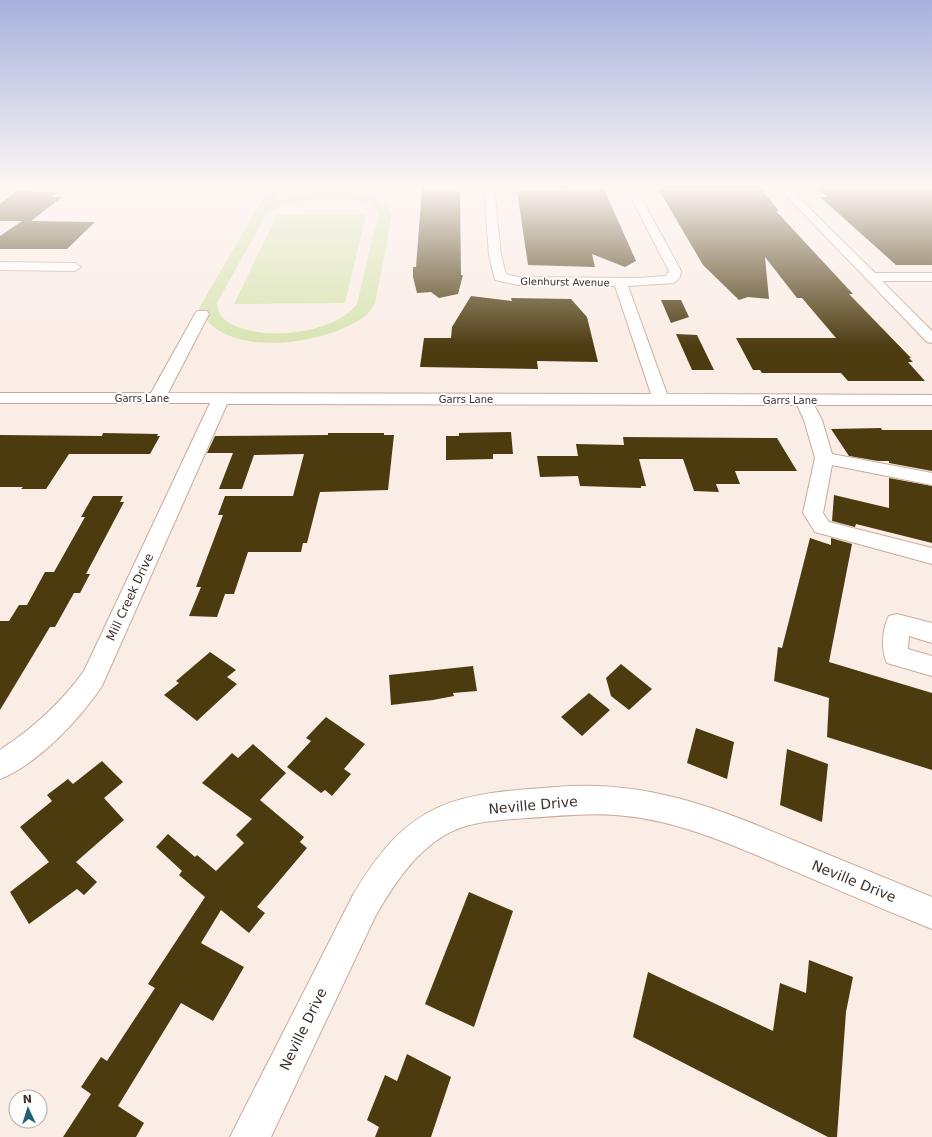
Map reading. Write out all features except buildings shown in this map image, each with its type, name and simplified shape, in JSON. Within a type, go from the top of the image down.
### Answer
[{"type":"street","name":"Glenhurst Avenue","points":[[493,241],[494,255],[500,277],[518,281],[620,282],[661,400]]},
{"type":"street","points":[[620,282],[669,280],[674,276],[675,272],[659,241]]},
{"type":"street","points":[[836,241],[932,339]]},
{"type":"street","points":[[0,266],[75,267]]},
{"type":"street","points":[[872,277],[932,277]]},
{"type":"street","points":[[157,398],[202,314]]},
{"type":"street","name":"Garrs Lane","points":[[0,398],[932,400]]},
{"type":"street","name":"Mill Creek Drive","points":[[0,766],[52,728],[74,705],[93,678],[221,398]]},
{"type":"street","points":[[803,400],[813,420],[824,458],[813,513],[822,527],[932,556]]},
{"type":"street","points":[[824,458],[932,479]]},
{"type":"street","points":[[932,633],[898,622],[896,656],[932,666]]},
{"type":"street","name":"Neville Drive","points":[[250,1137],[364,906],[378,882],[399,854],[415,838],[434,824],[456,814],[498,805],[593,800],[641,803],[693,816],[729,829],[932,912]]},
{"type":"green space","points":[[238,241],[251,241],[217,303],[219,314],[227,322],[247,330],[263,333],[281,333],[299,332],[316,328],[333,322],[346,314],[357,304],[372,241],[387,241],[375,304],[365,316],[348,326],[326,334],[302,340],[276,343],[252,341],[229,336],[211,325],[199,308]]},
{"type":"green space","points":[[264,241],[360,241],[345,303],[234,304]]}]
